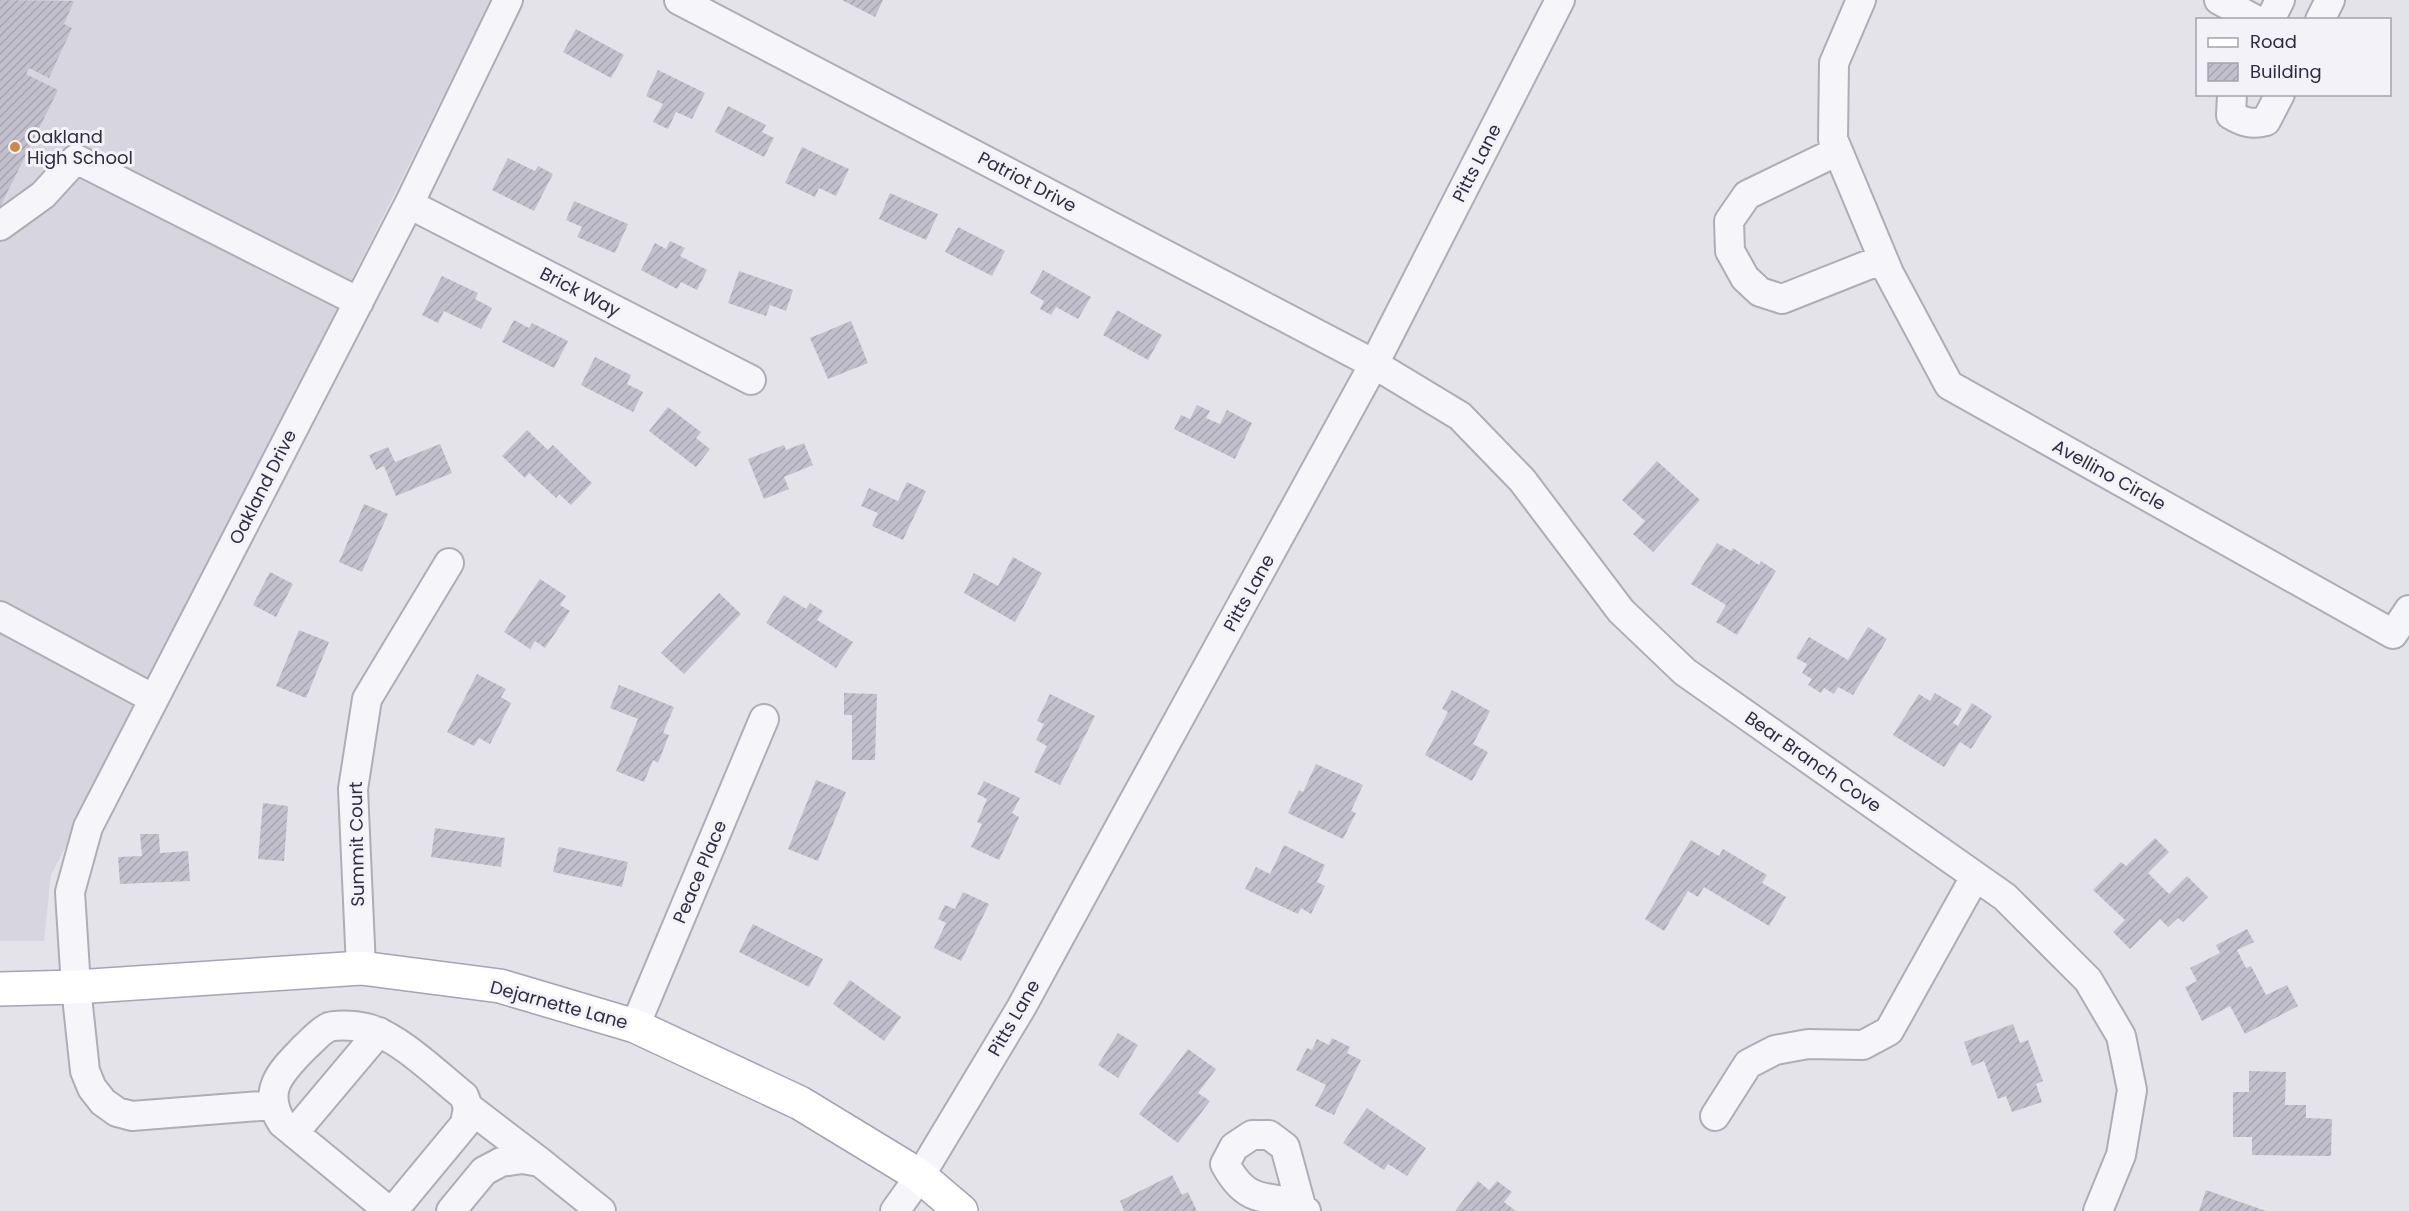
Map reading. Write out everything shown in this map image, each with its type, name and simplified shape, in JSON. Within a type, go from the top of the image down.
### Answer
[{"type":"main road","name":"Dejarnette Lane","points":[[0,989],[76,987],[361,968],[500,986],[635,1026],[800,1103],[920,1176],[961,1211]]},
{"type":"street","name":"Oakland Drive","points":[[273,1106],[132,1116],[117,1112],[103,1102],[92,1088],[85,1071],[76,987],[70,892],[88,827],[409,204],[508,0]]},
{"type":"street","name":"Patriot Drive","points":[[680,0],[1374,364]]},
{"type":"street","name":"Pitts Lane","points":[[895,1211],[920,1176],[1021,1008],[1374,364],[1560,0]]},
{"type":"street","name":"Avellino Circle","points":[[1861,0],[1833,63],[1833,139],[1883,260],[1949,385],[2401,639],[2409,610]]},
{"type":"street","points":[[2219,0],[2252,18]]},
{"type":"street","points":[[2271,18],[2280,0]]},
{"type":"street","points":[[2321,18],[2330,0]]},
{"type":"street","points":[[2232,96],[2230,115],[2243,122],[2256,123],[2266,121],[2279,96]]},
{"type":"street","points":[[1838,151],[1747,195],[1729,220],[1730,251],[1745,278],[1760,292],[1782,299],[1883,260]]},
{"type":"street","points":[[0,226],[43,195],[76,159],[359,302]]},
{"type":"street","name":"Brick Way","points":[[409,204],[751,380]]},
{"type":"street","name":"Bear Branch Cove","points":[[1374,364],[1460,416],[1522,480],[1621,611],[1685,672],[2005,897],[2088,980],[2121,1036],[2132,1090],[2121,1155],[2098,1211]]},
{"type":"street","name":"Summit Court","points":[[361,968],[353,789],[367,699],[449,563]]},
{"type":"street","points":[[0,616],[154,699]]},
{"type":"street","name":"Peace Place","points":[[635,1026],[764,719]]},
{"type":"street","points":[[1715,1116],[1749,1064],[1774,1050],[1808,1044],[1863,1045],[1889,1031],[1976,877]]},
{"type":"street","points":[[351,1026],[369,1028],[379,1032],[388,1035],[464,1096],[468,1107],[465,1124],[391,1211],[282,1123],[273,1106],[274,1086],[283,1070],[312,1040],[329,1028],[351,1026]]},
{"type":"street","points":[[294,1133],[379,1032]]},
{"type":"street","points":[[468,1107],[601,1211]]},
{"type":"street","points":[[451,1211],[484,1171],[501,1162],[522,1159],[540,1162]]},
{"type":"shaded area","points":[[0,0],[491,0],[139,706],[51,875],[44,941],[0,941]]},
{"type":"building","name":"Oakland High School","points":[[0,0],[74,1],[64,24],[72,28],[49,78],[29,68],[26,74],[58,90],[0,207]]},
{"type":"building","points":[[842,0],[883,0],[875,17]]},
{"type":"building","points":[[576,29],[624,55],[611,78],[563,52]]},
{"type":"building","points":[[658,70],[705,93],[692,119],[676,112],[668,129],[653,122],[663,104],[646,96]]},
{"type":"building","points":[[728,106],[766,125],[762,132],[774,138],[764,157],[715,132]]},
{"type":"building","points":[[802,147],[849,169],[836,196],[819,188],[815,197],[785,183]]},
{"type":"building","points":[[508,158],[535,171],[538,166],[553,174],[534,211],[492,190]]},
{"type":"building","points":[[890,193],[938,214],[926,240],[879,219]]},
{"type":"building","points":[[574,201],[628,224],[615,253],[577,237],[582,227],[566,220]]},
{"type":"building","points":[[958,227],[1005,251],[992,276],[945,252]]},
{"type":"building","points":[[670,241],[685,248],[680,256],[707,270],[697,290],[681,282],[677,289],[641,270],[655,243],[666,249]]},
{"type":"building","points":[[1043,270],[1091,297],[1078,319],[1056,307],[1051,315],[1040,309],[1044,301],[1030,293]]},
{"type":"building","points":[[739,271],[793,290],[786,311],[770,305],[766,316],[728,303]]},
{"type":"building","points":[[442,276],[478,293],[475,299],[492,308],[481,329],[444,311],[438,323],[422,315]]},
{"type":"building","points":[[1117,310],[1162,335],[1148,360],[1103,335]]},
{"type":"building","points":[[514,320],[529,328],[532,323],[568,341],[554,368],[502,342]]},
{"type":"building","points":[[851,321],[868,363],[828,379],[810,338]]},
{"type":"building","points":[[595,357],[631,375],[627,384],[643,392],[633,412],[581,385]]},
{"type":"building","points":[[1197,405],[1210,411],[1206,418],[1220,424],[1227,410],[1252,423],[1235,459],[1174,429],[1181,415],[1190,419]]},
{"type":"building","points":[[668,407],[701,432],[696,438],[710,449],[696,467],[649,431]]},
{"type":"building","points":[[527,430],[548,450],[553,445],[592,483],[571,505],[559,494],[556,498],[529,473],[525,478],[502,456]]},
{"type":"building","points":[[804,443],[813,465],[784,477],[789,489],[764,499],[748,459],[784,445],[786,450]]},
{"type":"building","points":[[440,444],[452,473],[396,496],[384,466],[376,470],[369,455],[388,447],[395,462]]},
{"type":"building","points":[[1657,461],[1700,500],[1653,552],[1633,534],[1645,521],[1622,500]]},
{"type":"building","points":[[907,482],[926,491],[903,540],[872,526],[878,513],[861,506],[869,488],[898,501]]},
{"type":"building","points":[[364,504],[388,514],[362,572],[339,562]]},
{"type":"building","points":[[1717,543],[1731,551],[1733,548],[1759,565],[1761,561],[1776,571],[1737,635],[1716,622],[1726,605],[1691,584]]},
{"type":"building","points":[[1013,557],[1042,573],[1015,622],[964,593],[974,573],[998,586]]},
{"type":"building","points":[[270,572],[293,584],[276,617],[253,605]]},
{"type":"building","points":[[540,579],[566,596],[560,605],[570,611],[545,648],[535,641],[530,649],[504,632]]},
{"type":"building","points":[[719,593],[741,614],[684,674],[661,653]]},
{"type":"building","points":[[784,595],[806,609],[810,603],[823,611],[817,620],[853,642],[836,668],[766,623]]},
{"type":"building","points":[[1868,627],[1887,639],[1853,695],[1838,687],[1834,694],[1824,688],[1821,693],[1808,685],[1812,679],[1802,673],[1807,664],[1796,658],[1809,637],[1848,660]]},
{"type":"building","points":[[299,630],[329,642],[306,698],[276,686]]},
{"type":"building","points":[[477,674],[506,689],[501,697],[511,703],[490,744],[479,738],[474,746],[447,732]]},
{"type":"building","points":[[619,685],[674,707],[663,733],[669,735],[658,763],[653,760],[644,782],[616,771],[638,719],[610,708]]},
{"type":"building","points":[[1452,690],[1490,711],[1473,744],[1488,752],[1472,781],[1425,755],[1448,712],[1442,709]]},
{"type":"building","points":[[844,693],[877,694],[875,760],[852,760],[852,715],[844,715]]},
{"type":"building","points":[[1935,693],[1962,709],[1953,723],[1958,726],[1972,703],[1992,716],[1971,749],[1960,742],[1944,767],[1893,735],[1919,694],[1930,701]]},
{"type":"building","points":[[1050,694],[1095,716],[1060,785],[1034,772],[1047,746],[1036,740],[1044,724],[1037,721]]},
{"type":"building","points":[[1316,764],[1363,785],[1351,811],[1356,813],[1343,839],[1288,813],[1299,790],[1303,792]]},
{"type":"building","points":[[816,780],[846,792],[818,861],[788,849]]},
{"type":"building","points":[[984,781],[1020,798],[1012,813],[1019,817],[999,860],[971,847],[982,824],[977,822],[987,799],[977,794]]},
{"type":"building","points":[[263,803],[288,806],[284,861],[258,859]]},
{"type":"building","points":[[435,828],[505,838],[501,867],[431,857]]},
{"type":"building","points":[[140,834],[159,834],[160,853],[188,851],[190,881],[120,884],[118,857],[142,856]]},
{"type":"building","points":[[2155,838],[2169,852],[2148,873],[2169,894],[2187,876],[2208,897],[2183,922],[2178,918],[2168,927],[2160,919],[2130,949],[2113,932],[2125,920],[2093,890],[2121,862],[2126,866]]},
{"type":"building","points":[[1691,840],[1719,856],[1723,849],[1767,875],[1762,883],[1786,897],[1769,926],[1704,887],[1698,897],[1688,891],[1664,931],[1645,919]]},
{"type":"building","points":[[1284,845],[1325,865],[1317,882],[1325,886],[1311,914],[1301,908],[1298,914],[1245,889],[1256,867],[1270,874]]},
{"type":"building","points":[[559,847],[628,862],[622,887],[553,872]]},
{"type":"building","points":[[963,892],[989,904],[961,961],[934,948],[946,923],[938,919],[945,905],[955,909]]},
{"type":"building","points":[[753,924],[823,959],[809,987],[739,952]]},
{"type":"building","points":[[2247,929],[2254,942],[2237,950],[2246,968],[2251,966],[2266,995],[2287,985],[2298,1006],[2245,1034],[2230,1006],[2202,1021],[2185,987],[2197,981],[2190,968],[2220,953],[2216,945]]},
{"type":"building","points":[[850,980],[901,1017],[884,1041],[833,1004]]},
{"type":"building","points":[[2013,1024],[2020,1043],[2028,1040],[2043,1081],[2036,1084],[2042,1102],[2012,1112],[2006,1096],[1998,1099],[1984,1061],[1972,1066],[1964,1042]]},
{"type":"building","points":[[1118,1033],[1138,1045],[1118,1078],[1098,1065]]},
{"type":"building","points":[[1332,1038],[1350,1047],[1347,1053],[1361,1060],[1334,1115],[1315,1106],[1326,1085],[1296,1070],[1307,1048],[1312,1050],[1317,1039],[1329,1045]]},
{"type":"building","points":[[1188,1049],[1216,1069],[1198,1093],[1210,1101],[1178,1143],[1139,1114]]},
{"type":"building","points":[[2249,1071],[2286,1072],[2285,1105],[2306,1105],[2306,1118],[2332,1119],[2331,1156],[2252,1155],[2252,1137],[2233,1137],[2233,1092],[2249,1092]]},
{"type":"building","points":[[1367,1108],[1426,1148],[1407,1176],[1388,1164],[1384,1170],[1343,1143]]},
{"type":"building","points":[[1172,1175],[1182,1195],[1188,1192],[1197,1211],[1124,1211],[1120,1201]]},
{"type":"building","points":[[1478,1181],[1489,1190],[1497,1181],[1512,1192],[1504,1202],[1516,1211],[1455,1211]]},
{"type":"building","points":[[2206,1190],[2266,1211],[2199,1211]]},
{"type":"place","name":"Oakland High School","points":[[15,147]]}]
